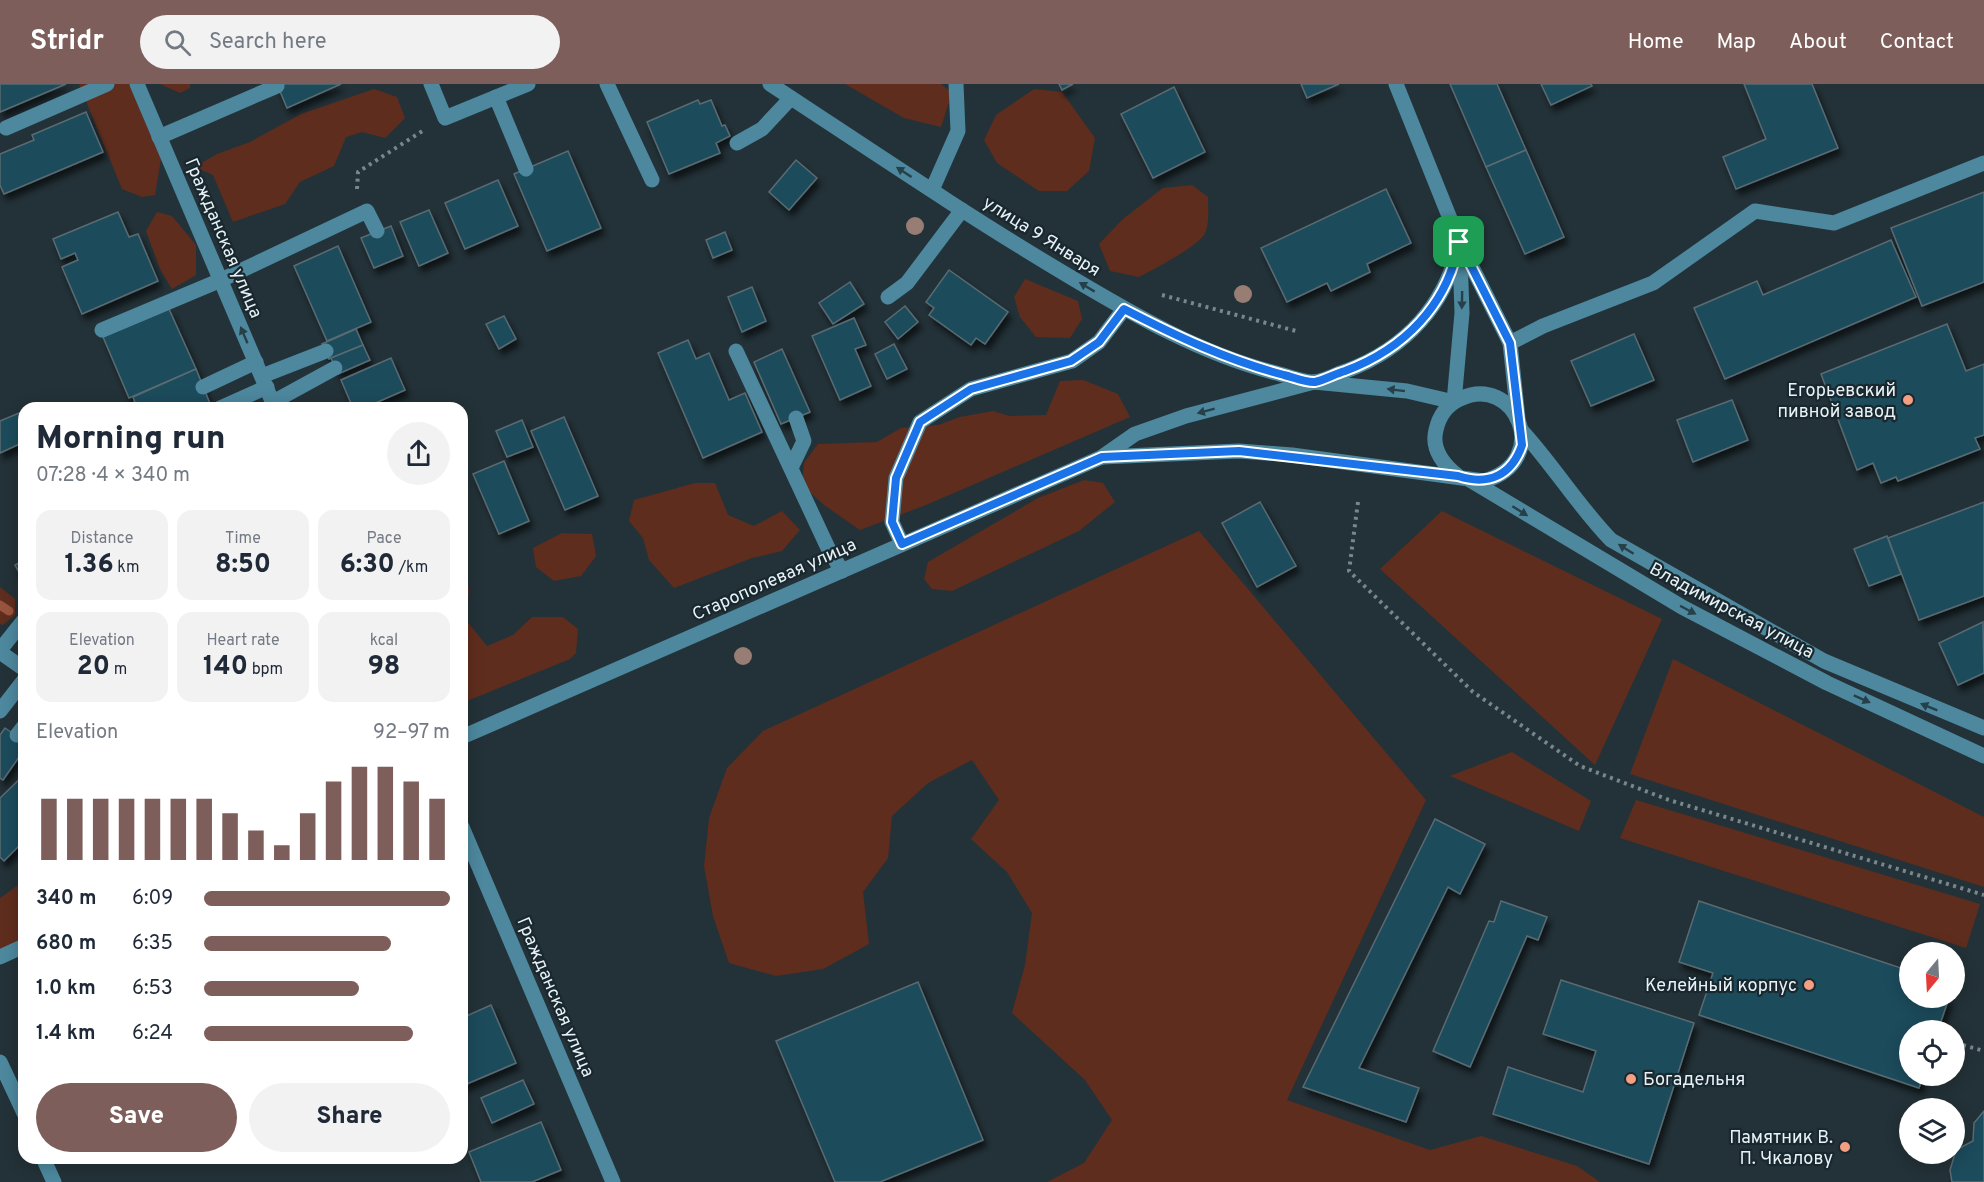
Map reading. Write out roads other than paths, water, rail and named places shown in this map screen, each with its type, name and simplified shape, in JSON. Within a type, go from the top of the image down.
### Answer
[{"type":"street","points":[[6,128],[107,84]]},
{"type":"street","name":"Гражданская улица","points":[[137,84],[273,402]]},
{"type":"street","points":[[431,84],[445,118],[499,92],[528,84]]},
{"type":"street","points":[[607,84],[652,180]]},
{"type":"street","name":"улица 9 Января","points":[[770,84],[962,210],[1124,309],[1183,340],[1250,366],[1314,382]]},
{"type":"street","points":[[932,190],[958,131],[956,84]]},
{"type":"street","points":[[1102,457],[1239,451],[1464,478],[1491,479],[1509,469],[1518,458],[1522,445],[1510,343],[1459,242],[1396,84]]},
{"type":"street","points":[[159,137],[277,86]]},
{"type":"street","points":[[499,92],[526,169]]},
{"type":"street","points":[[737,143],[762,129],[790,98]]},
{"type":"street","points":[[1510,343],[1543,326],[1653,284],[1755,211],[1834,223],[1984,164]]},
{"type":"street","points":[[888,297],[907,283],[962,210]]},
{"type":"street","points":[[102,330],[221,280],[367,211],[377,231]]},
{"type":"street","points":[[1102,457],[1135,434],[1186,416],[1314,382],[1378,357],[1410,334],[1432,309],[1447,285],[1455,266],[1459,242]]},
{"type":"street","points":[[1454,402],[1462,313],[1459,242]]},
{"type":"street","points":[[902,544],[892,522],[896,478],[920,422],[971,389],[1071,361],[1099,342],[1124,309]]},
{"type":"street","points":[[203,387],[261,375],[326,351]]},
{"type":"street","points":[[736,351],[828,548],[842,571]]},
{"type":"street","points":[[279,402],[336,368]]},
{"type":"street","points":[[227,402],[261,375]]},
{"type":"street","points":[[1314,382],[1407,391],[1454,402]]},
{"type":"street","points":[[1464,478],[1441,459],[1435,434],[1441,416],[1454,402],[1477,394],[1490,395],[1506,404],[1520,425]]},
{"type":"street","points":[[791,468],[804,441],[796,418]]},
{"type":"street","name":"Владимирская улица","points":[[1520,425],[1592,520],[1611,540],[1824,660],[1984,728]]},
{"type":"street","name":"Старополевая улица","points":[[468,734],[1102,457]]},
{"type":"street","name":"Владимирская улица","points":[[1464,478],[1682,607],[1827,683],[1984,756]]},
{"type":"street","points":[[18,628],[0,651],[18,665]]},
{"type":"street","points":[[0,711],[18,678]]},
{"type":"street","name":"Гражданская улица","points":[[468,841],[613,1182]]},
{"type":"street","points":[[0,957],[18,949]]},
{"type":"street","points":[[0,1062],[18,1100]]},
{"type":"street","points":[[46,1164],[54,1182]]},
{"type":"waterway","points":[[0,605],[9,611]]},
{"type":"place","name":"Егорьевский пивной завод","points":[[1908,400]]},
{"type":"place","name":"Келейный корпус","points":[[1809,985]]},
{"type":"place","name":"Богадельня","points":[[1631,1079]]},
{"type":"place","name":"Памятник В. П. Чкалову","points":[[1845,1147]]}]
